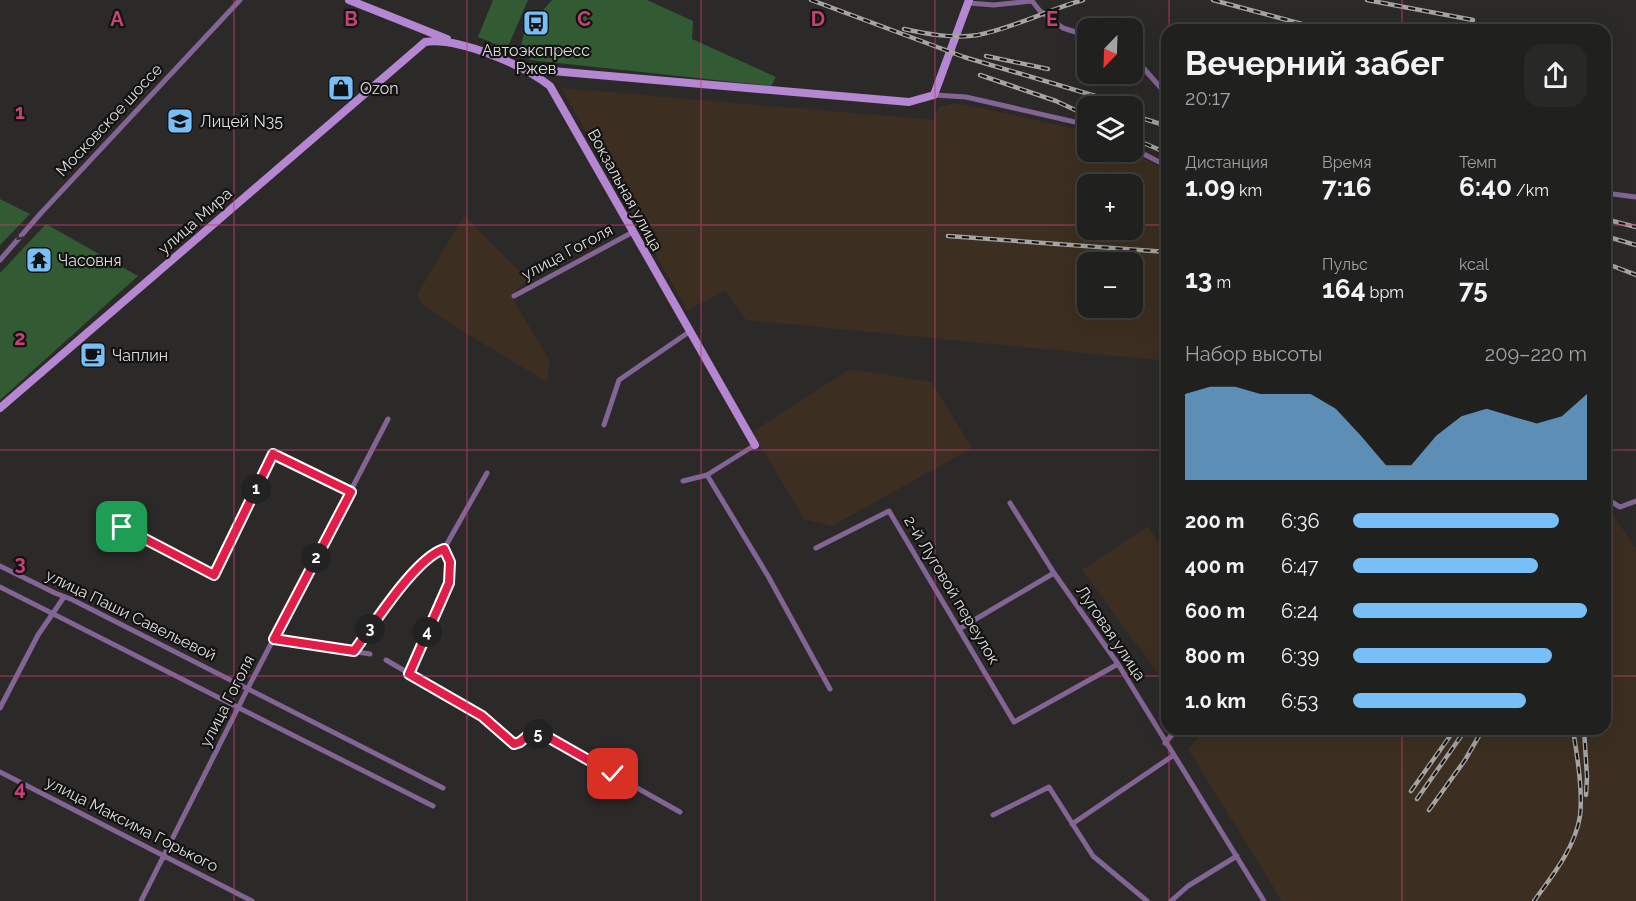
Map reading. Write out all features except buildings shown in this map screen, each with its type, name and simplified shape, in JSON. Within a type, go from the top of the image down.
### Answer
[{"type":"street","name":"Московское шоссе","points":[[0,260],[240,0]]},
{"type":"street","points":[[349,0],[454,42]]},
{"type":"street","points":[[934,95],[969,2],[994,5],[1032,1],[1040,11],[1063,28],[1077,32]]},
{"type":"street","points":[[408,56],[421,38],[415,26]]},
{"type":"street","name":"Вокзальная улица","points":[[408,56],[425,42],[454,42],[526,69],[550,86],[755,445]]},
{"type":"street","name":"улица Мира","points":[[0,408],[408,56]]},
{"type":"street","points":[[1143,68],[1161,87]]},
{"type":"street","points":[[526,69],[909,102],[934,95],[966,97],[1077,122]]},
{"type":"street","points":[[1143,154],[1161,163]]},
{"type":"street","points":[[1611,194],[1636,197]]},
{"type":"street","name":"улица Гоголя","points":[[514,296],[633,232]]},
{"type":"street","points":[[604,425],[620,380],[689,332]]},
{"type":"street","name":"улица Гоголя","points":[[141,901],[248,688],[388,419]]},
{"type":"street","points":[[683,481],[707,475],[755,445]]},
{"type":"street","points":[[122,527],[214,575],[273,454],[351,492]]},
{"type":"street","points":[[354,651],[408,578],[435,552],[444,549],[487,473]]},
{"type":"street","points":[[707,475],[768,576],[830,689]]},
{"type":"street","points":[[1611,502],[1620,507],[1636,501]]},
{"type":"street","name":"Луговая улица","points":[[1010,504],[1054,573],[1118,664],[1264,901]]},
{"type":"street","name":"2-й Луговой переулок","points":[[816,548],[889,511],[1014,722],[1118,664]]},
{"type":"street","points":[[409,674],[449,583],[450,562],[444,549]]},
{"type":"street","name":"улица Паши Савельевой","points":[[0,566],[248,688],[442,788]]},
{"type":"street","points":[[959,629],[1054,573]]},
{"type":"street","name":"улица Паши Савельевой","points":[[0,586],[433,806]]},
{"type":"street","points":[[0,708],[38,635],[64,597]]},
{"type":"street","points":[[274,639],[370,654]]},
{"type":"street","points":[[386,660],[482,716],[514,744],[532,732],[546,736],[680,812]]},
{"type":"street","points":[[1165,743],[1172,735]]},
{"type":"street","points":[[1072,824],[1174,755]]},
{"type":"street","name":"улица Максима Горького","points":[[0,772],[252,901]]},
{"type":"street","points":[[993,815],[1049,787],[1093,856],[1147,901]]},
{"type":"street","points":[[1171,901],[1188,886],[1237,856]]},
{"type":"shaded area","points":[[561,88],[934,120],[939,107],[955,103],[1077,129],[1077,162],[1143,162],[1143,159],[1161,167],[1161,360],[746,320],[726,291],[687,310]]},
{"type":"shaded area","points":[[464,215],[528,280],[511,296],[550,361],[547,382],[451,324],[423,304],[417,295]]},
{"type":"shaded area","points":[[850,369],[932,382],[972,448],[832,526],[804,519],[752,432]]},
{"type":"shaded area","points":[[1611,512],[1636,549],[1636,901],[1282,901],[1188,749],[1200,735],[1611,735]]},
{"type":"shaded area","points":[[1148,526],[1161,546],[1161,678],[1082,570]]},
{"type":"green space","points":[[493,0],[528,0],[507,49],[478,37]]},
{"type":"green space","points":[[552,0],[647,0],[693,21],[692,39],[776,77],[771,86],[530,60],[521,47],[524,32]]},
{"type":"green space","points":[[0,199],[30,214],[0,245]]},
{"type":"green space","points":[[46,224],[138,276],[0,400],[0,273]]},
{"type":"railway","points":[[811,0],[964,57],[1095,96]]},
{"type":"railway","points":[[904,29],[950,36],[978,35],[1005,28],[1083,0]]},
{"type":"railway","points":[[1213,0],[1302,24]]},
{"type":"railway","points":[[1367,0],[1473,20]]},
{"type":"railway","points":[[986,56],[1048,69]]},
{"type":"railway","points":[[980,75],[1056,101],[1077,111]]},
{"type":"railway","points":[[1143,118],[1161,124]]},
{"type":"railway","points":[[1143,143],[1161,150]]},
{"type":"railway","points":[[1611,221],[1636,227]]},
{"type":"railway","points":[[948,236],[1161,252]]},
{"type":"railway","points":[[1611,238],[1636,245]]},
{"type":"railway","points":[[1611,265],[1636,275]]},
{"type":"railway","points":[[1411,791],[1451,735]]},
{"type":"railway","points":[[1417,799],[1462,735]]},
{"type":"railway","points":[[1429,810],[1465,760],[1480,735]]},
{"type":"railway","points":[[1534,901],[1568,850],[1580,816],[1581,795],[1574,735]]},
{"type":"railway","points":[[1584,735],[1586,795]]},
{"type":"place","name":"Автоэкспресс Ржев","points":[[536,23]]},
{"type":"place","name":"Ozon","points":[[341,88]]},
{"type":"place","name":"Лицей N35","points":[[180,121]]},
{"type":"place","name":"Часовня","points":[[39,260]]},
{"type":"place","name":"Чаплин","points":[[93,355]]},
{"type":"route","points":[[122,527],[214,575],[273,454],[351,492],[274,639],[354,651],[408,578],[435,552],[444,549],[450,562],[449,583],[409,674],[482,716],[514,744],[532,732],[546,736],[613,774]]}]
